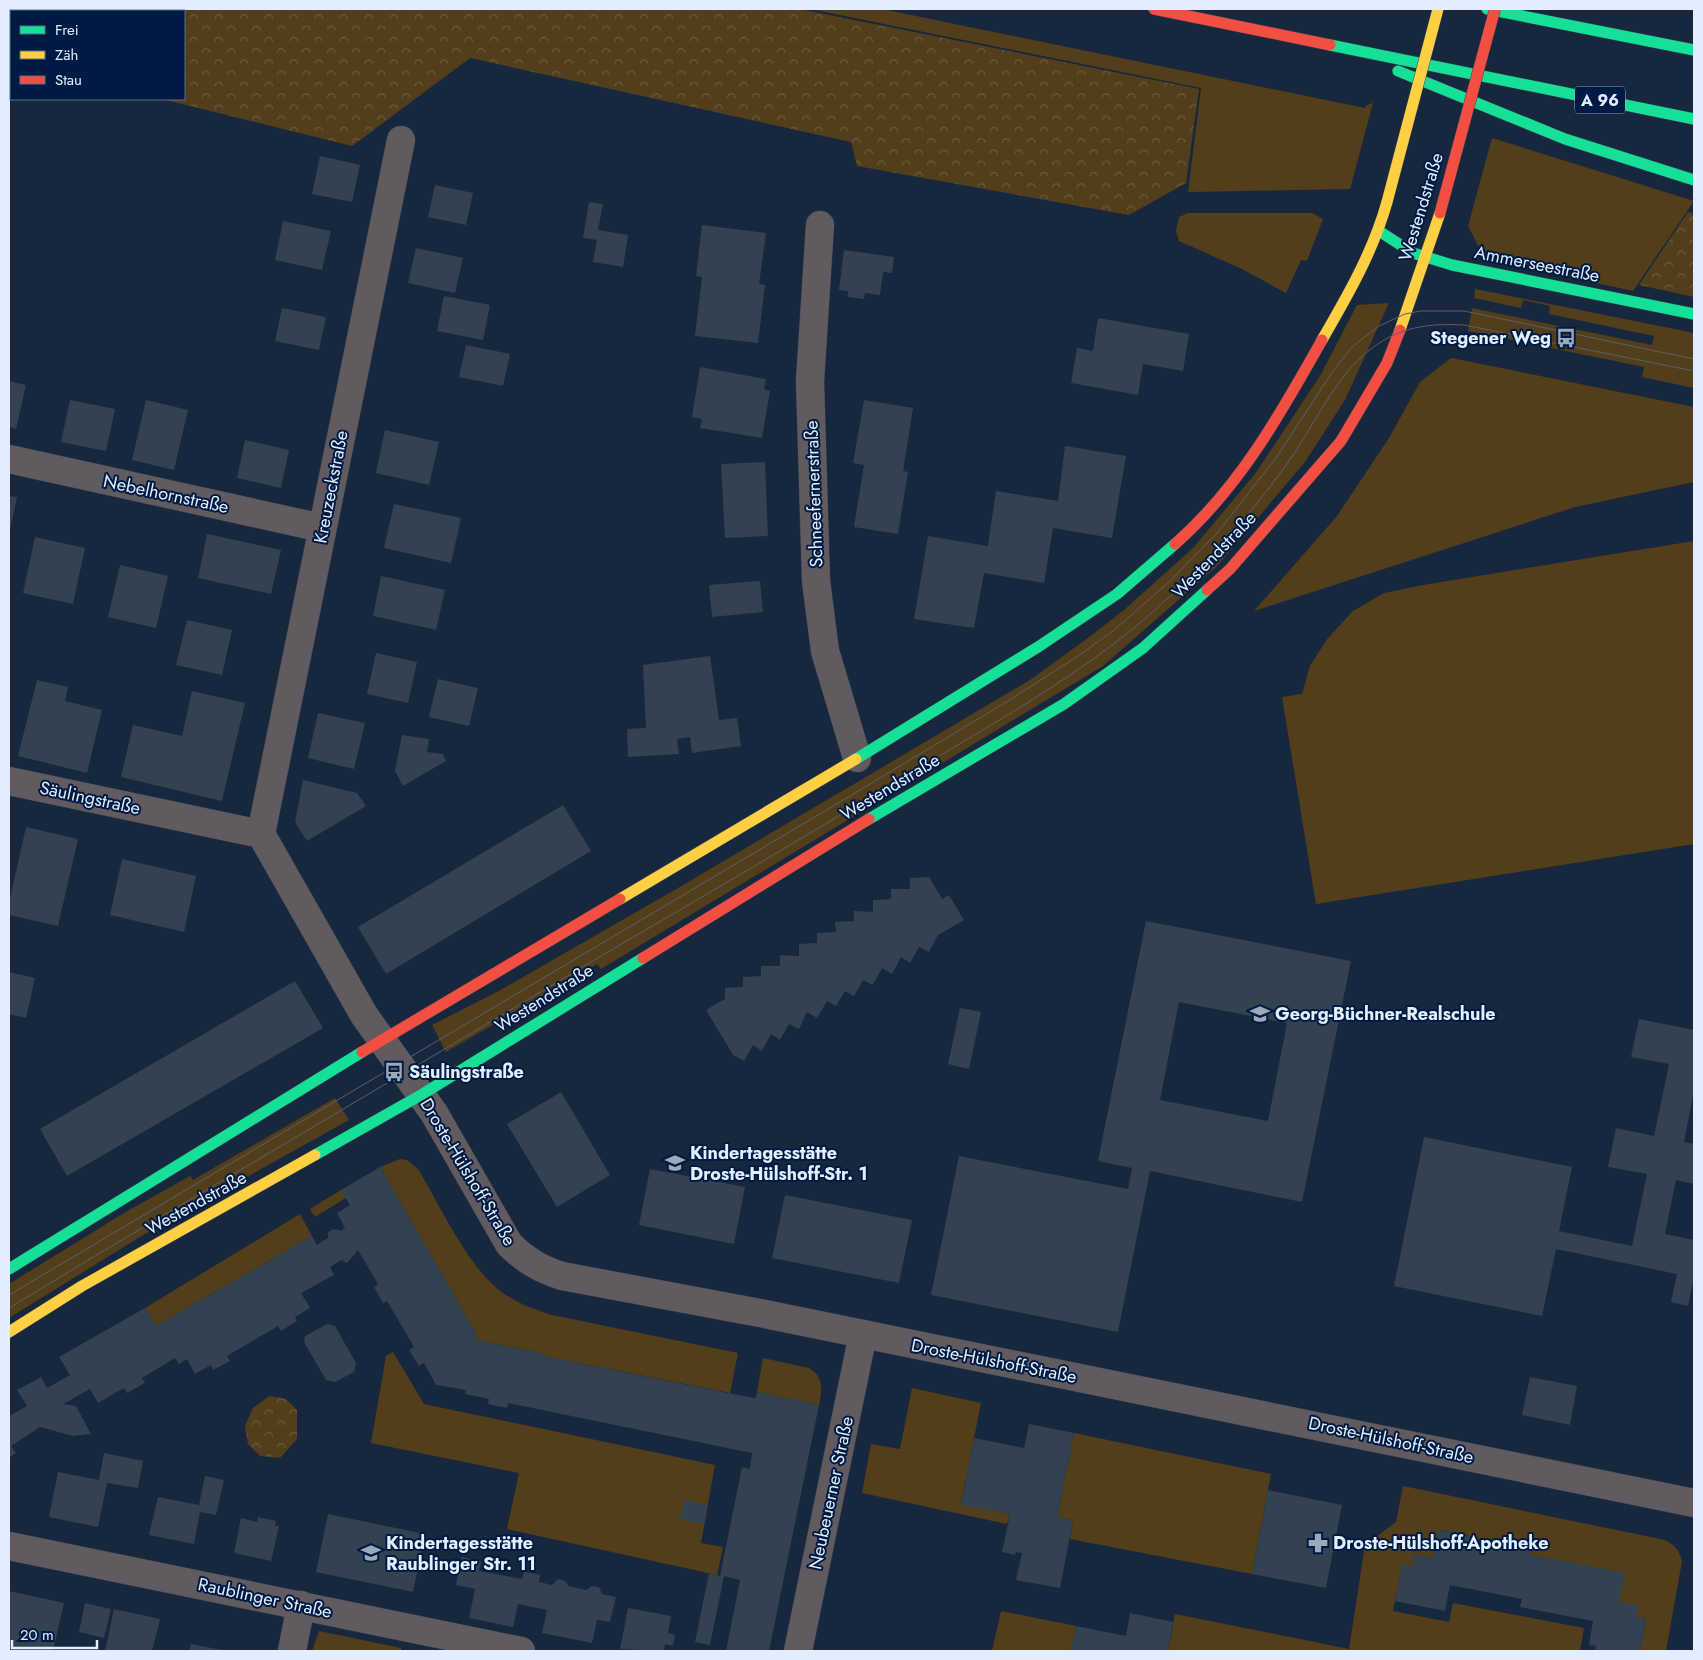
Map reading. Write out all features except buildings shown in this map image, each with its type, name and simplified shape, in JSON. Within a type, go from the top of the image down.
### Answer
[{"type":"main road","name":"A 96","points":[[1154,9],[1694,119]]},
{"type":"main road","name":"Westendstraße","points":[[9,1269],[334,1067],[382,1041],[1038,648],[1117,594],[1201,521],[1273,427],[1355,283],[1379,231],[1438,9]]},
{"type":"main road","points":[[1488,9],[1694,50]]},
{"type":"main road","name":"Westendstraße","points":[[9,1332],[82,1286],[421,1095],[867,820],[1064,704],[1143,648],[1230,569],[1341,441],[1387,363],[1440,213],[1495,9]]},
{"type":"main road","points":[[1340,47],[1565,139],[1694,180]]},
{"type":"main road","name":"Ammerseestraße","points":[[1379,231],[1413,253],[1425,257],[1486,273],[1694,314]]},
{"type":"street","name":"Kreuzeckstraße","points":[[261,834],[401,140]]},
{"type":"street","name":"Schneefernerstraße","points":[[820,225],[810,381],[816,581],[825,651],[857,758]]},
{"type":"street","name":"Nebelhornstraße","points":[[9,459],[322,528]]},
{"type":"street","name":"Säulingstraße","points":[[9,781],[261,834]]},
{"type":"street","points":[[261,834],[364,1015],[382,1041]]},
{"type":"street","name":"Droste-Hülshoff-Straße","points":[[382,1041],[434,1113],[509,1244],[532,1264],[562,1276],[863,1334],[1694,1503]]},
{"type":"street","name":"Neubeuerner Straße","points":[[798,1651],[863,1334]]},
{"type":"street","name":"Raublinger Straße","points":[[9,1546],[301,1605],[420,1641],[521,1651]]},
{"type":"street","points":[[292,1651],[301,1605]]},
{"type":"green space","points":[[9,9],[799,9],[1199,89],[1186,183],[1129,215],[857,166],[851,142],[470,58],[352,146],[166,100],[185,100],[185,10],[10,10],[9,61]]},
{"type":"green space","points":[[810,9],[882,9],[1365,108],[1373,103],[1350,189],[1188,192],[1201,88]]},
{"type":"green space","points":[[1492,138],[1694,201],[1633,291],[1481,258],[1482,253],[1468,226]]},
{"type":"green space","points":[[1688,212],[1694,214],[1694,297],[1639,285]]},
{"type":"green space","points":[[1188,213],[1312,213],[1323,219],[1307,261],[1301,260],[1286,293],[1242,269],[1179,241],[1176,231],[1179,217]]},
{"type":"green space","points":[[1475,289],[1694,333],[1694,388],[1642,377],[1644,367],[1468,331],[1472,308],[1652,345],[1654,336],[1549,314],[1550,306],[1523,300],[1521,308],[1474,298]]},
{"type":"green space","points":[[1389,303],[1345,400],[1305,462],[1217,566],[1103,666],[601,969],[597,964],[446,1052],[432,1025],[497,992],[678,888],[1030,680],[1124,610],[1193,548],[1255,474],[1320,376],[1357,305]]},
{"type":"green space","points":[[1451,358],[1694,407],[1694,482],[1575,507],[1254,611],[1337,516],[1389,438],[1420,382]]},
{"type":"green space","points":[[1694,541],[1694,844],[1316,904],[1282,697],[1302,694],[1310,666],[1328,638],[1353,611],[1384,593]]},
{"type":"green space","points":[[335,1098],[349,1120],[143,1235],[9,1318],[9,1284],[124,1213],[190,1176],[193,1180]]},
{"type":"green space","points":[[400,1159],[407,1160],[418,1169],[468,1255],[493,1285],[506,1295],[534,1309],[552,1315],[738,1353],[730,1393],[544,1356],[544,1354],[476,1340],[477,1335],[380,1167]]},
{"type":"green space","points":[[341,1190],[346,1198],[315,1217],[310,1209]]},
{"type":"green space","points":[[300,1214],[312,1236],[156,1326],[145,1308]]},
{"type":"green space","points":[[393,1352],[424,1404],[715,1465],[701,1543],[723,1547],[717,1575],[507,1529],[519,1473],[371,1443],[386,1356]]},
{"type":"green space","points":[[763,1358],[809,1368],[814,1372],[820,1379],[821,1384],[819,1405],[757,1392]]},
{"type":"green space","points":[[912,1388],[981,1403],[961,1504],[1010,1514],[1007,1524],[862,1493],[871,1444],[900,1449]]},
{"type":"green space","points":[[269,1396],[286,1399],[297,1410],[297,1439],[280,1458],[260,1456],[248,1444],[245,1426],[253,1408]]},
{"type":"green space","points":[[1074,1433],[1271,1474],[1252,1574],[1070,1539],[1073,1520],[1057,1517]]},
{"type":"green space","points":[[1403,1486],[1665,1540],[1676,1548],[1682,1561],[1666,1651],[1640,1651],[1646,1619],[1636,1617],[1619,1602],[1624,1573],[1530,1555],[1531,1548],[1439,1530],[1433,1558],[1415,1554],[1412,1566],[1402,1564],[1393,1611],[1449,1622],[1453,1603],[1584,1628],[1580,1651],[1168,1651],[1175,1614],[1349,1649],[1365,1545],[1396,1522]]},
{"type":"green space","points":[[1001,1611],[1076,1626],[1071,1651],[992,1651]]},
{"type":"green space","points":[[319,1631],[401,1648],[401,1651],[312,1651]]},
{"type":"tram line","points":[[9,1295],[845,799],[1008,701],[1078,656],[1113,631],[1170,581],[1218,532],[1276,458],[1333,371],[1352,347],[1379,326],[1405,314],[1421,311],[1464,311],[1694,359]]},
{"type":"tram line","points":[[9,1308],[979,732],[1048,690],[1092,660],[1156,609],[1216,551],[1253,509],[1287,464],[1346,373],[1371,349],[1392,336],[1404,331],[1427,326],[1464,325],[1694,371]]},
{"type":"traffic: fast","points":[[1487,9],[1694,50]]},
{"type":"traffic: fast","points":[[1330,45],[1694,119]]},
{"type":"traffic: fast","points":[[1398,71],[1565,139],[1694,180]]},
{"type":"traffic: fast","points":[[1379,231],[1413,253],[1452,265],[1694,314]]},
{"type":"traffic: fast","points":[[856,759],[1038,647],[1117,594],[1175,544]]},
{"type":"traffic: fast","points":[[869,819],[1064,704],[1143,648],[1207,590]]},
{"type":"traffic: fast","points":[[315,1155],[421,1095],[643,958]]},
{"type":"traffic: fast","points":[[9,1269],[362,1052]]},
{"type":"traffic: slow","points":[[1387,202],[1438,9]]},
{"type":"traffic: slow","points":[[1322,340],[1367,256],[1387,202]]},
{"type":"traffic: slow","points":[[1400,330],[1440,213]]},
{"type":"traffic: slow","points":[[620,899],[856,759]]},
{"type":"traffic: slow","points":[[9,1332],[82,1286],[315,1155]]},
{"type":"traffic: jam","points":[[1154,9],[1330,45]]},
{"type":"traffic: jam","points":[[1440,213],[1495,9]]},
{"type":"traffic: jam","points":[[1207,590],[1230,569],[1341,441],[1387,363],[1400,330]]},
{"type":"traffic: jam","points":[[1175,544],[1198,522],[1239,474],[1291,395],[1322,340]]},
{"type":"traffic: jam","points":[[643,958],[869,819]]},
{"type":"traffic: jam","points":[[362,1052],[620,899]]},
{"type":"place","name":"Stegener Weg","points":[[1566,338]]},
{"type":"place","name":"Georg-Büchner-Realschule","points":[[1260,1014]]},
{"type":"place","name":"Säulingstraße","points":[[394,1072]]},
{"type":"place","name":"Kindertagesstätte Droste-Hülshoff-Str. 1","points":[[675,1163]]},
{"type":"place","name":"Droste-Hülshoff-Apotheke","points":[[1318,1543]]},
{"type":"place","name":"Kindertagesstätte Raublinger Str. 11","points":[[371,1553]]}]
